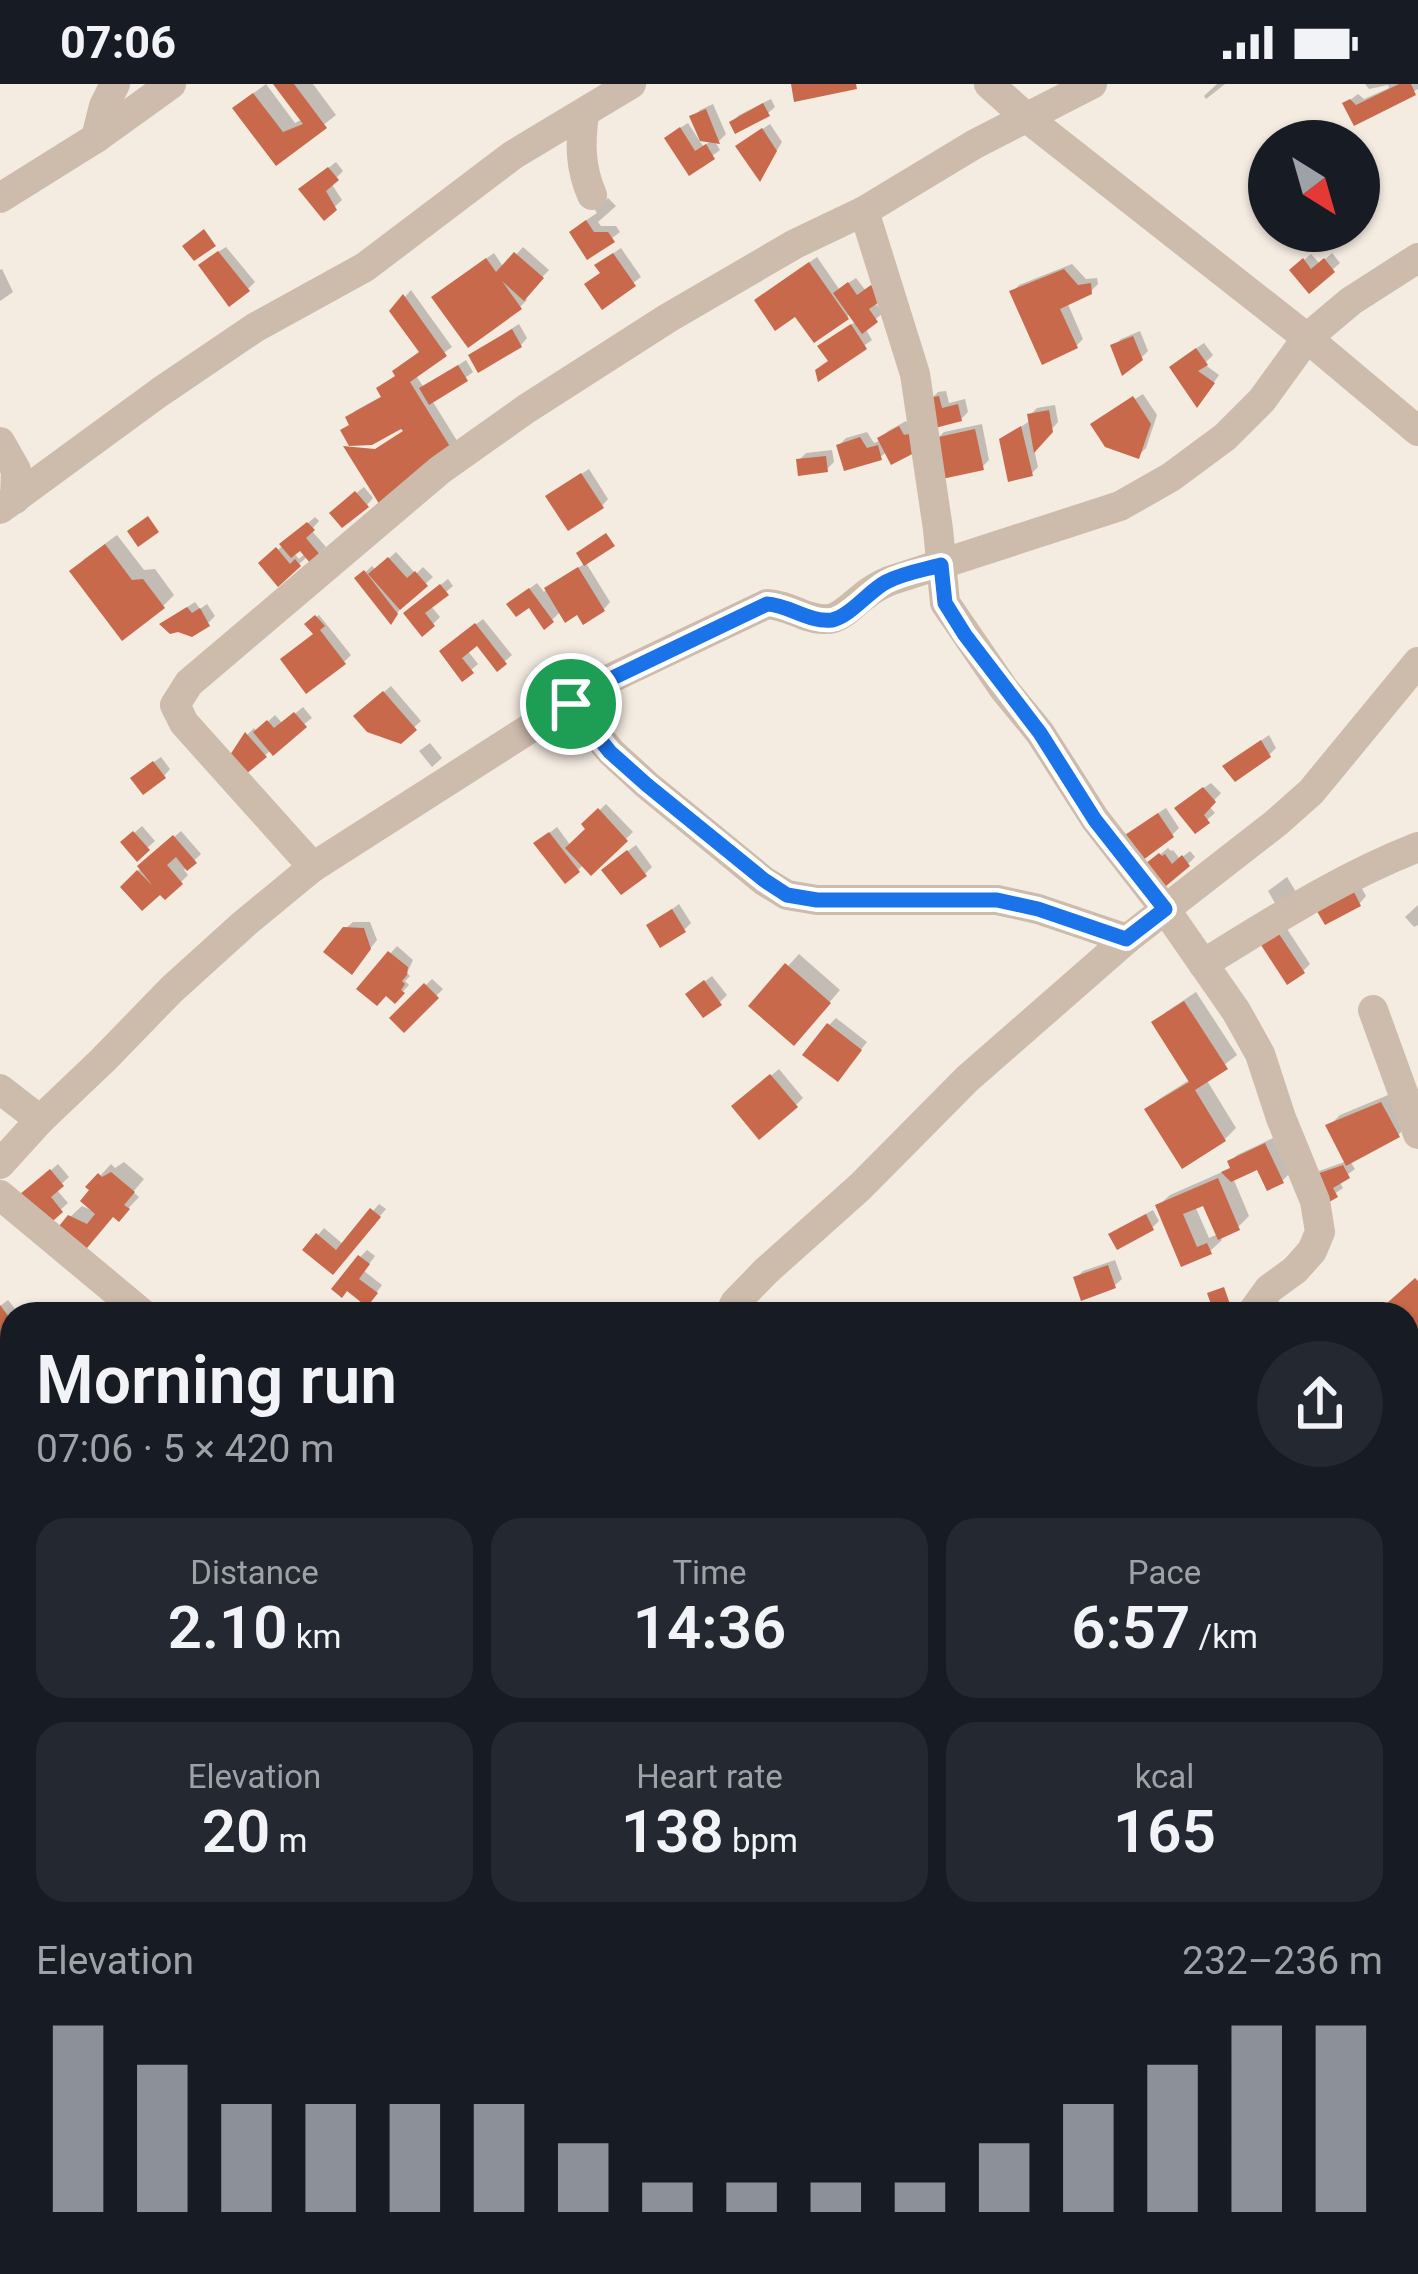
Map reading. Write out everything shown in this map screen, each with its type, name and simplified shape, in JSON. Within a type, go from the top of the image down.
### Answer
[{"type":"street","points":[[96,138],[115,84]]},
{"type":"street","points":[[0,198],[171,84]]},
{"type":"street","points":[[8,504],[256,327],[365,267],[513,155],[631,84]]},
{"type":"street","points":[[988,84],[1418,431]]},
{"type":"street","points":[[1025,84],[1027,118]]},
{"type":"street","points":[[313,867],[184,723],[175,704],[189,683],[440,470],[526,409],[795,244],[864,211],[975,144],[1091,84]]},
{"type":"street","points":[[584,114],[581,156],[592,195]]},
{"type":"street","points":[[864,211],[915,374],[945,603],[1040,733],[1095,820],[1236,1011],[1260,1054],[1315,1201],[1320,1232],[1312,1251],[1259,1302]]},
{"type":"street","points":[[0,1165],[172,988],[313,867],[602,683],[767,604],[831,620],[889,580],[1120,506],[1171,477],[1225,437],[1262,400],[1307,338],[1351,302],[1418,259]]},
{"type":"street","points":[[0,442],[16,470],[8,504]]},
{"type":"street","points":[[736,1302],[957,1089],[1126,939],[1311,792],[1418,662]]},
{"type":"street","points":[[571,704],[610,752],[647,785],[787,895],[817,900],[997,900],[1126,939]]},
{"type":"street","points":[[1203,964],[1326,889],[1418,847]]},
{"type":"street","points":[[1373,1010],[1418,1134]]},
{"type":"street","points":[[0,1089],[40,1120]]},
{"type":"street","points":[[0,1195],[129,1302]]},
{"type":"building","points":[[273,84],[294,84],[327,128],[276,166],[232,108],[253,93],[283,132],[303,124]]},
{"type":"building","points":[[791,84],[856,84],[857,89],[794,102]]},
{"type":"building","points":[[1399,84],[1411,84],[1416,95],[1366,120],[1351,120],[1342,103],[1350,99],[1356,105]]},
{"type":"building","points":[[763,103],[770,116],[735,134],[729,122]]},
{"type":"building","points":[[706,109],[720,144],[700,141],[689,116]]},
{"type":"building","points":[[680,127],[695,151],[706,144],[715,159],[689,176],[664,138]]},
{"type":"building","points":[[762,128],[777,151],[760,182],[735,146]]},
{"type":"building","points":[[328,167],[339,180],[326,191],[337,210],[324,221],[298,189]]},
{"type":"building","points":[[586,220],[594,232],[608,232],[615,242],[587,260],[569,232]]},
{"type":"building","points":[[204,229],[216,246],[194,261],[182,246]]},
{"type":"building","points":[[218,251],[250,291],[229,307],[198,265]]},
{"type":"building","points":[[514,252],[544,278],[524,301],[502,281],[522,309],[468,348],[431,297],[486,258],[496,272]]},
{"type":"building","points":[[613,253],[636,286],[602,310],[584,284],[600,273],[594,265]]},
{"type":"building","points":[[1303,258],[1311,269],[1324,258],[1335,272],[1309,294],[1289,270]]},
{"type":"building","points":[[809,262],[849,319],[814,343],[795,317],[775,331],[754,300]]},
{"type":"building","points":[[1064,269],[1078,285],[1091,283],[1092,294],[1060,309],[1078,348],[1042,365],[1009,291]]},
{"type":"building","points":[[848,282],[857,295],[871,285],[882,300],[869,309],[878,322],[862,334],[833,293]]},
{"type":"building","points":[[403,294],[447,356],[410,382],[459,461],[383,510],[343,446],[375,449],[403,431],[372,445],[349,446],[340,430],[349,425],[345,417],[381,397],[376,388],[419,352],[389,311]]},
{"type":"building","points":[[851,324],[867,349],[818,382],[815,370],[828,361],[817,346]]},
{"type":"building","points":[[512,329],[522,347],[478,373],[468,355]]},
{"type":"building","points":[[1133,336],[1143,360],[1122,376],[1110,345]]},
{"type":"building","points":[[1196,348],[1208,365],[1198,371],[1215,383],[1197,408],[1169,367]]},
{"type":"building","points":[[458,365],[468,381],[429,405],[419,388]]},
{"type":"building","points":[[939,396],[942,408],[958,404],[962,421],[935,428],[928,398]]},
{"type":"building","points":[[1133,396],[1151,424],[1139,459],[1105,447],[1090,424]]},
{"type":"building","points":[[1049,410],[1053,432],[1034,453],[1027,414]]},
{"type":"building","points":[[899,426],[904,435],[914,433],[918,451],[891,465],[877,438]]},
{"type":"building","points":[[1021,426],[1033,476],[1008,482],[999,439]]},
{"type":"building","points":[[975,429],[984,470],[942,479],[934,438]]},
{"type":"building","points":[[860,437],[867,448],[878,445],[882,460],[844,471],[836,445]]},
{"type":"building","points":[[826,456],[828,472],[798,476],[796,459]]},
{"type":"building","points":[[581,473],[604,508],[568,531],[545,496]]},
{"type":"building","points":[[355,491],[369,507],[342,528],[329,513]]},
{"type":"building","points":[[148,516],[159,532],[138,547],[127,531]]},
{"type":"building","points":[[307,522],[315,530],[306,538],[321,556],[311,564],[300,551],[291,558],[279,544]]},
{"type":"building","points":[[606,533],[615,546],[584,566],[576,553]]},
{"type":"building","points":[[105,544],[132,580],[143,579],[165,608],[122,641],[69,571]]},
{"type":"building","points":[[276,547],[290,564],[295,559],[301,566],[278,587],[258,563]]},
{"type":"building","points":[[388,557],[407,578],[415,571],[428,586],[400,610],[368,574]]},
{"type":"building","points":[[578,567],[605,611],[583,625],[577,615],[565,623],[544,588]]},
{"type":"building","points":[[364,570],[398,614],[391,625],[354,578]]},
{"type":"building","points":[[440,584],[449,595],[425,613],[435,626],[422,637],[403,613]]},
{"type":"building","points":[[529,588],[554,622],[544,630],[529,608],[516,617],[506,604]]},
{"type":"building","points":[[187,607],[192,613],[200,608],[210,626],[192,637],[170,634],[159,624]]},
{"type":"building","points":[[315,615],[325,626],[320,630],[346,664],[306,694],[280,659],[313,634],[304,624]]},
{"type":"building","points":[[475,623],[507,664],[497,672],[477,646],[462,658],[474,673],[462,682],[439,651]]},
{"type":"building","points":[[383,691],[417,730],[401,744],[367,732],[353,716]]},
{"type":"building","points":[[294,712],[307,727],[273,756],[253,732],[267,720],[274,728]]},
{"type":"building","points":[[245,732],[267,757],[246,774],[230,755]]},
{"type":"building","points":[[1261,740],[1271,757],[1235,782],[1222,766]]},
{"type":"building","points":[[153,761],[166,778],[143,795],[130,778]]},
{"type":"building","points":[[1203,787],[1216,802],[1204,815],[1210,823],[1195,834],[1174,808]]},
{"type":"building","points":[[598,808],[628,841],[591,876],[565,848]]},
{"type":"building","points":[[1158,813],[1174,837],[1139,863],[1119,839]]},
{"type":"building","points":[[133,831],[150,850],[137,862],[120,842]]},
{"type":"building","points":[[549,832],[580,872],[565,884],[533,843]]},
{"type":"building","points":[[173,835],[197,863],[187,871],[176,857],[167,865],[183,884],[142,911],[120,887],[137,870],[153,886],[137,866]]},
{"type":"building","points":[[627,850],[647,876],[621,895],[601,870]]},
{"type":"building","points":[[1159,853],[1172,864],[1182,855],[1190,866],[1160,891],[1141,867]]},
{"type":"building","points":[[1352,888],[1361,906],[1325,925],[1315,908]]},
{"type":"building","points":[[672,909],[686,932],[660,948],[646,925]]},
{"type":"building","points":[[343,927],[364,928],[371,949],[352,975],[323,952]]},
{"type":"building","points":[[1279,934],[1305,973],[1287,985],[1261,945]]},
{"type":"building","points":[[388,951],[408,967],[402,981],[405,993],[395,1004],[386,996],[377,1006],[356,989]]},
{"type":"building","points":[[785,963],[831,1003],[794,1046],[748,1006]]},
{"type":"building","points":[[704,980],[722,1005],[703,1018],[685,994]]},
{"type":"building","points":[[424,983],[439,998],[404,1033],[389,1018]]},
{"type":"building","points":[[1184,1001],[1228,1069],[1195,1090],[1226,1141],[1182,1169],[1144,1109],[1189,1082],[1151,1022]]},
{"type":"building","points":[[827,1023],[862,1050],[838,1082],[802,1055]]},
{"type":"building","points":[[770,1074],[798,1107],[759,1140],[731,1106]]},
{"type":"building","points":[[1381,1102],[1400,1137],[1346,1166],[1325,1125]]},
{"type":"building","points":[[1265,1143],[1284,1183],[1267,1191],[1257,1170],[1231,1182],[1221,1172],[1230,1168],[1227,1161]]},
{"type":"building","points":[[1343,1165],[1350,1178],[1333,1188],[1338,1197],[1322,1206],[1308,1177]]},
{"type":"building","points":[[50,1169],[64,1186],[51,1197],[63,1212],[46,1227],[19,1195]]},
{"type":"building","points":[[111,1172],[135,1192],[124,1205],[130,1209],[119,1222],[113,1217],[82,1254],[55,1231],[68,1215],[87,1224],[95,1214],[80,1201],[89,1190],[85,1187],[98,1173],[102,1177]]},
{"type":"building","points":[[1218,1178],[1240,1230],[1218,1240],[1203,1206],[1183,1214],[1197,1247],[1207,1243],[1212,1254],[1181,1267],[1155,1205]]},
{"type":"building","points":[[370,1208],[381,1217],[333,1275],[302,1250],[316,1233],[336,1250]]},
{"type":"building","points":[[1146,1214],[1154,1230],[1117,1250],[1108,1234]]},
{"type":"building","points":[[358,1255],[370,1264],[359,1279],[378,1293],[371,1302],[361,1302],[347,1291],[342,1298],[331,1289]]},
{"type":"building","points":[[1108,1265],[1116,1288],[1081,1301],[1073,1277]]},
{"type":"building","points":[[1415,1278],[1418,1281],[1418,1302],[1388,1302]]},
{"type":"building","points":[[1224,1287],[1229,1302],[1210,1302],[1207,1293]]},
{"type":"route","points":[[941,565],[945,603],[965,635],[1040,733],[1095,820],[1165,909],[1126,939],[997,900],[817,900],[787,895],[647,785],[610,752],[571,704],[602,683],[767,604],[831,620],[889,580],[941,565]]}]
